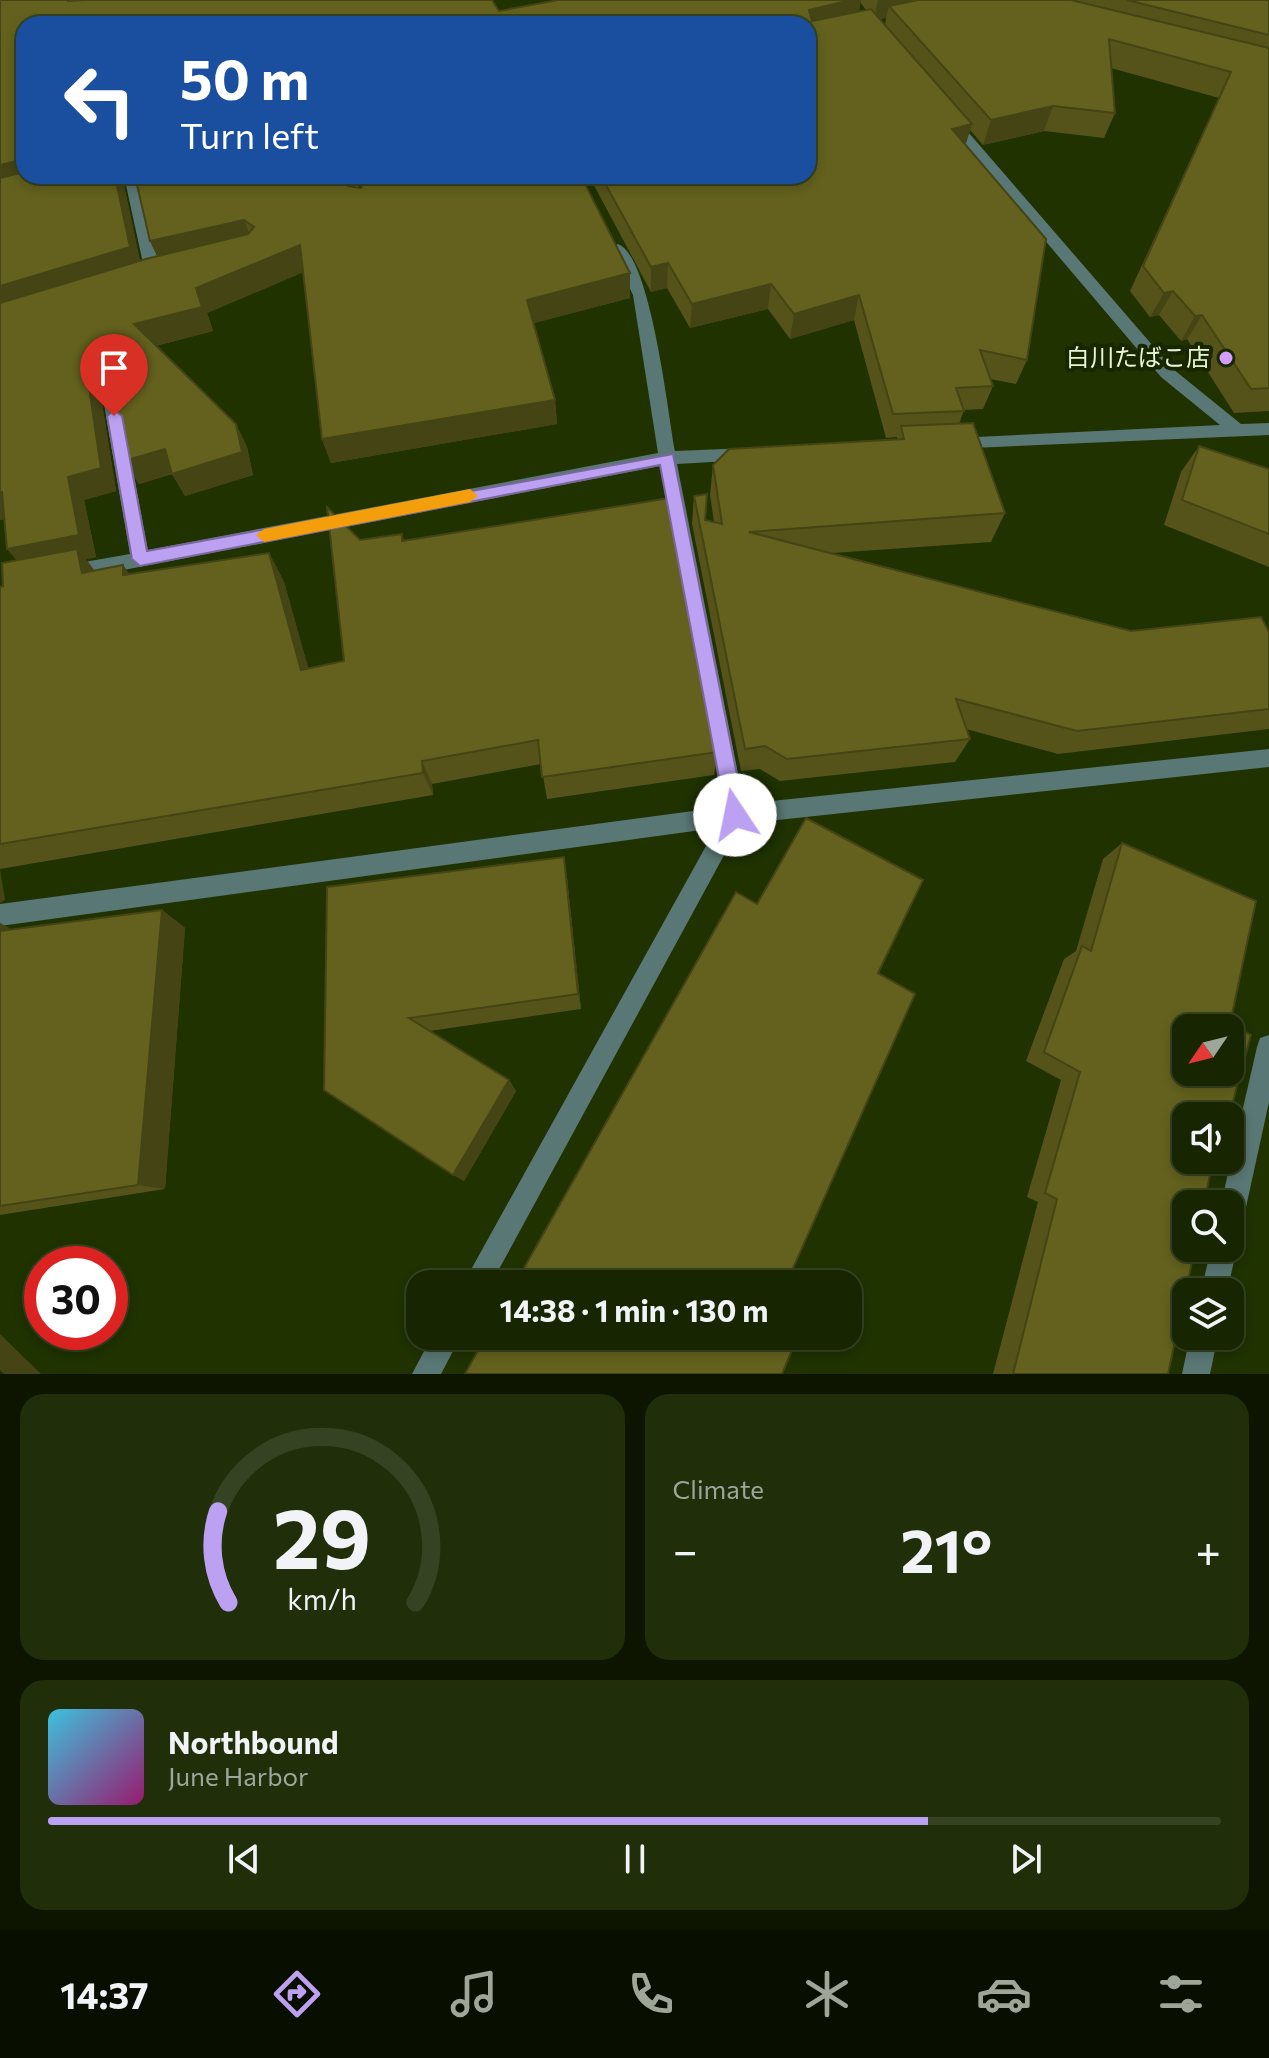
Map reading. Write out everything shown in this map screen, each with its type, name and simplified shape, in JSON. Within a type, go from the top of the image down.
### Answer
[{"type":"street","points":[[942,110],[1167,373],[1237,430]]},
{"type":"street","points":[[133,184],[154,278]]},
{"type":"street","points":[[350,184],[362,207]]},
{"type":"street","points":[[484,1270],[735,815],[667,458],[641,295],[607,229]]},
{"type":"street","points":[[109,387],[140,559]]},
{"type":"street","points":[[936,445],[1269,429]]},
{"type":"street","points":[[47,577],[667,458],[762,453]]},
{"type":"street","points":[[0,915],[735,815],[1269,758]]},
{"type":"street","points":[[1237,1190],[1269,1047]]},
{"type":"street","points":[[426,1374],[439,1350]]},
{"type":"street","points":[[1203,1371],[1204,1350]]},
{"type":"building","points":[[0,0],[492,0],[499,11],[558,0],[851,0],[809,10],[811,16],[16,16],[16,161],[0,165]]},
{"type":"building","points":[[918,0],[1071,0],[1269,48],[1269,388],[1251,389],[1202,315],[1195,316],[1173,291],[1164,293],[1143,266],[1231,72],[1109,39],[1115,113],[1053,106],[991,120],[889,6]]},
{"type":"building","points":[[1127,0],[1269,0],[1269,35]]},
{"type":"building","points":[[871,9],[972,124],[952,129],[1046,239],[1027,360],[980,350],[993,386],[956,388],[964,411],[893,414],[859,295],[794,314],[771,284],[692,304],[668,263],[651,267],[605,184],[816,184],[816,20]]},
{"type":"building","points":[[16,174],[16,184],[117,184],[130,247],[0,286],[0,178]]},
{"type":"building","points":[[137,184],[347,184],[361,188],[363,184],[585,184],[630,273],[527,300],[555,400],[322,439],[300,245],[196,288],[202,307],[134,324],[236,424],[242,452],[172,474],[165,449],[124,461],[106,362],[95,354],[85,360],[101,468],[68,477],[79,535],[7,549],[0,492],[0,303],[146,259],[248,234],[254,227],[244,220],[150,241]]},
{"type":"building","points":[[973,423],[1005,513],[749,532],[1131,631],[1261,617],[1269,632],[1269,709],[1077,731],[956,699],[970,739],[787,759],[765,746],[745,749],[694,496],[707,494],[705,520],[722,524],[713,465],[729,449],[904,439],[901,426]]},
{"type":"building","points":[[1199,446],[1269,469],[1269,534],[1182,500]]},
{"type":"building","points":[[670,498],[718,752],[542,777],[538,740],[422,761],[423,773],[0,844],[2,563],[77,549],[82,573],[123,565],[123,575],[269,553],[301,670],[344,661],[327,507],[360,540],[402,534],[402,541]]},
{"type":"building","points":[[806,818],[923,880],[878,973],[915,994],[792,1270],[523,1270],[736,892],[757,904]]},
{"type":"building","points":[[1122,843],[1256,901],[1232,1014],[1172,1014],[1172,1086],[1237,1086],[1233,1102],[1172,1102],[1172,1174],[1210,1174],[1207,1190],[1172,1190],[1172,1262],[1192,1262],[1189,1278],[1172,1278],[1173,1350],[1168,1374],[1013,1374],[1057,1199],[1045,1193],[1080,1072],[1044,1052],[1082,946],[1091,951]]},
{"type":"building","points":[[564,857],[578,994],[409,1018],[509,1080],[453,1175],[324,1090],[327,887]]},
{"type":"building","points":[[162,910],[138,1185],[0,1206],[0,931]]},
{"type":"building","points":[[1244,1031],[1251,1035],[1244,1061]]},
{"type":"building","points":[[478,1350],[792,1350],[782,1374],[465,1374]]},
{"type":"slow traffic","points":[[264,535],[470,496]]},
{"type":"place","name":"白川たばこ店","points":[[1226,358]]},
{"type":"route","points":[[114,416],[140,559],[667,458],[735,815]]}]
